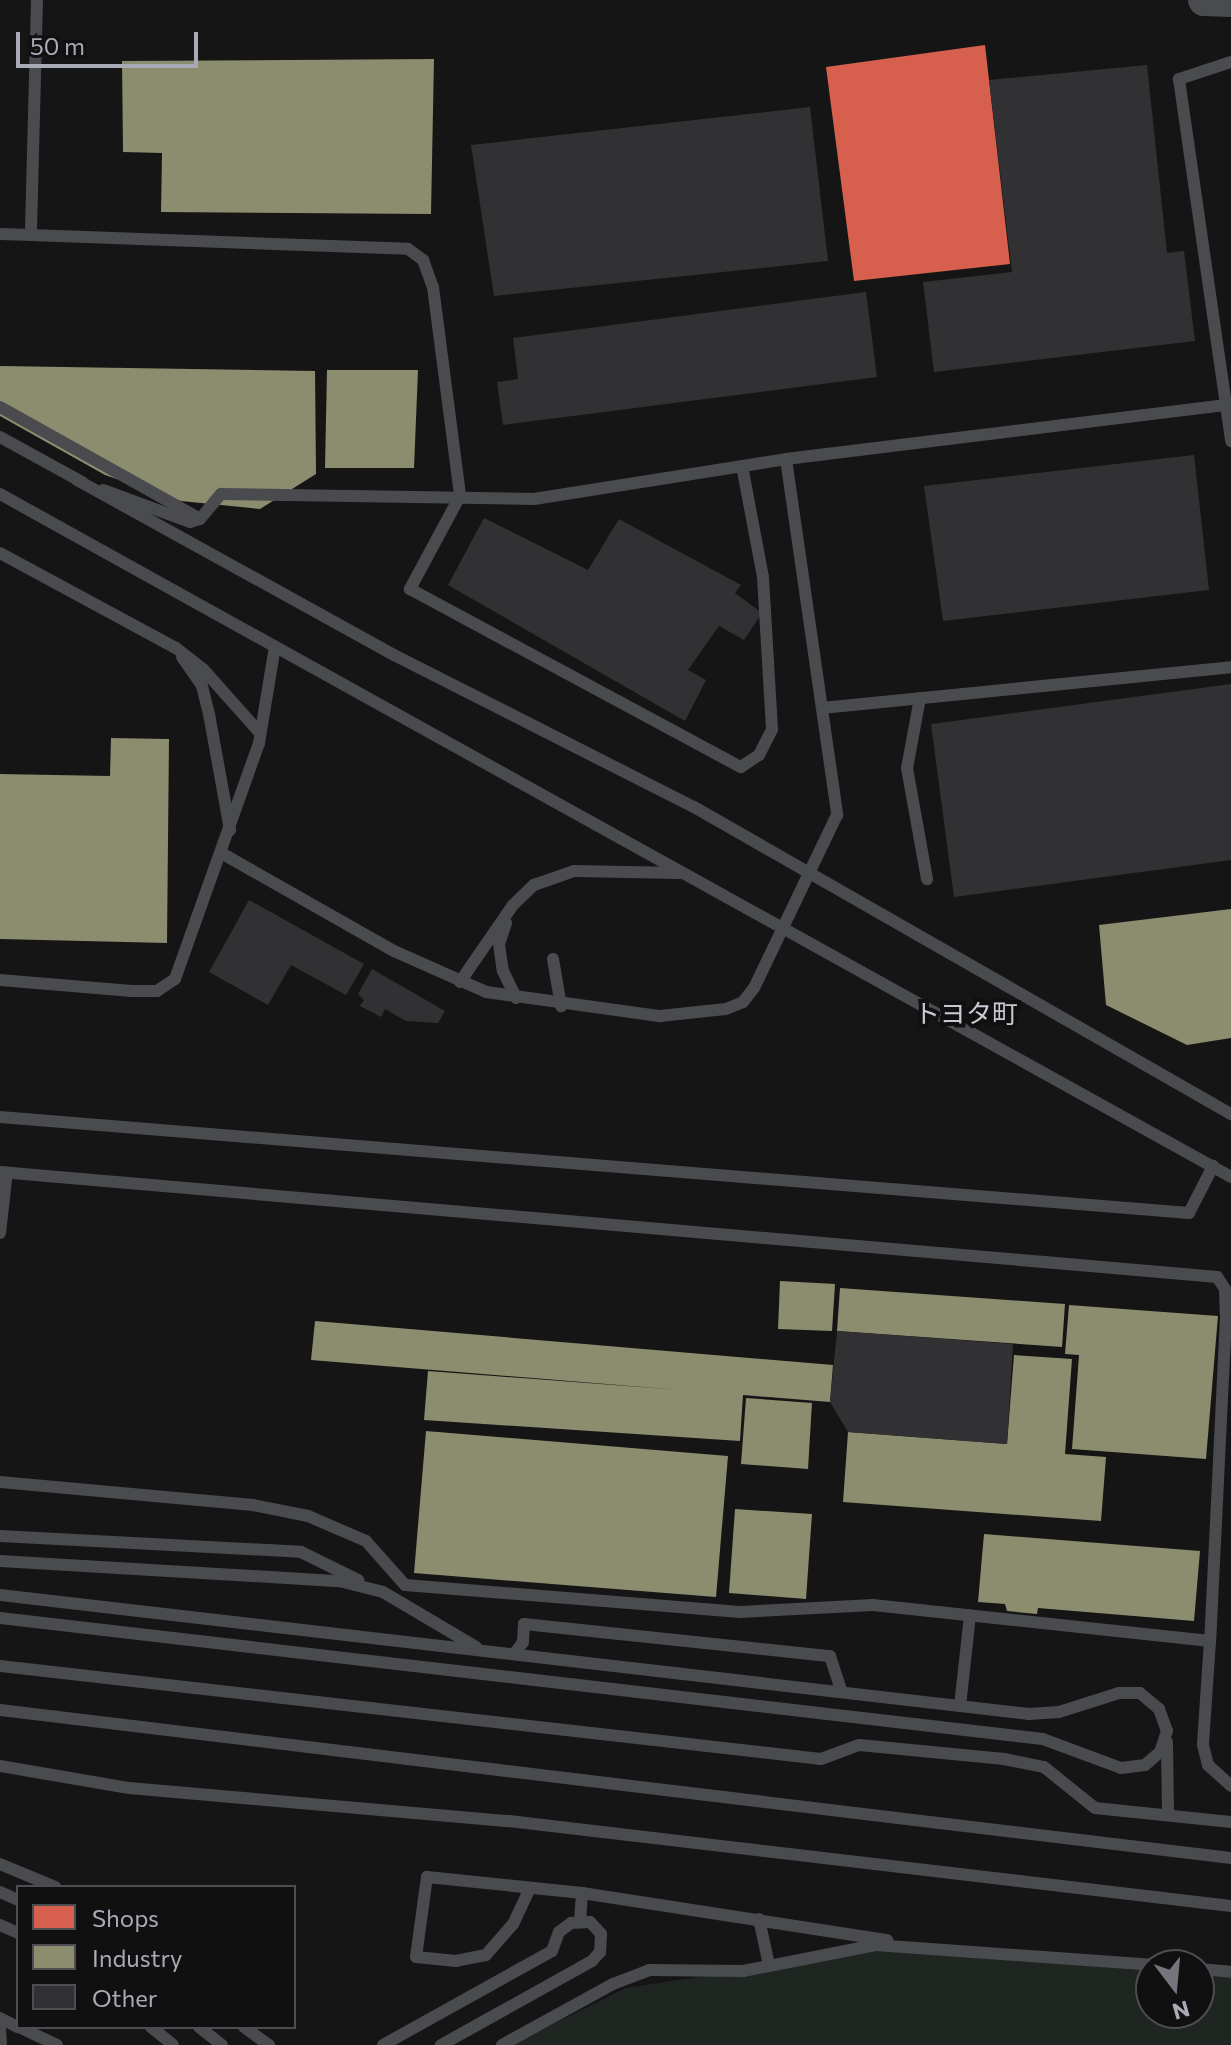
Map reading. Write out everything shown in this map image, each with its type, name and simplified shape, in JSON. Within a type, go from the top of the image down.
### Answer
[{"type":"street","points":[[1204,0],[1231,1]]},
{"type":"lane","points":[[31,235],[37,0]]},
{"type":"lane","points":[[1231,62],[1179,79],[1231,441]]},
{"type":"lane","points":[[0,234],[408,249],[423,260],[433,287],[460,496],[410,589],[741,767],[759,755],[772,729],[763,577],[742,466]]},
{"type":"lane","points":[[77,480],[175,519],[200,519],[221,494],[534,499],[786,459],[1227,405]]},
{"type":"lane","points":[[0,407],[200,519]]},
{"type":"lane","points":[[0,437],[394,655],[694,807],[1231,1114]]},
{"type":"lane","points":[[223,854],[394,951],[460,982],[516,998],[561,1006],[688,1015],[726,1009],[743,1002],[754,988],[837,815],[786,459]]},
{"type":"lane","points":[[0,494],[1231,1177]]},
{"type":"lane","points":[[0,553],[176,648],[203,669],[260,733]]},
{"type":"lane","points":[[0,980],[157,991],[175,979],[223,854],[260,733],[275,646]]},
{"type":"lane","points":[[176,648],[202,686],[230,832]]},
{"type":"lane","points":[[822,708],[1231,667]]},
{"type":"lane","points":[[920,698],[907,768],[927,879]]},
{"type":"lane","points":[[460,982],[513,905],[534,885],[574,871],[682,873]]},
{"type":"lane","points":[[513,905],[499,944],[503,971],[516,998]]},
{"type":"lane","points":[[553,959],[561,1006]]},
{"type":"lane","points":[[0,1117],[1189,1213],[1213,1166]]},
{"type":"lane","points":[[0,1233],[3,1172],[1217,1277],[1225,1289],[1226,1317],[1203,1745],[1208,1765],[1231,1786]]},
{"type":"lane","points":[[0,1482],[253,1505],[308,1516],[366,1541],[405,1585],[740,1612],[873,1605],[1210,1641]]},
{"type":"lane","points":[[0,1536],[301,1552],[383,1592],[483,1651]]},
{"type":"lane","points":[[0,1561],[339,1581],[383,1592]]},
{"type":"lane","points":[[0,1595],[960,1706],[1059,1712],[1119,1693],[1140,1693],[1159,1709],[1167,1731],[1168,1814]]},
{"type":"lane","points":[[960,1706],[970,1616]]},
{"type":"lane","points":[[0,1618],[1043,1739],[1121,1768],[1145,1765],[1160,1752],[1167,1731]]},
{"type":"lane","points":[[514,1654],[523,1642],[524,1624],[830,1656],[842,1692]]},
{"type":"lane","points":[[0,1666],[821,1759],[859,1745],[1004,1759],[1044,1767],[1095,1808],[1231,1822]]},
{"type":"lane","points":[[0,1710],[1231,1858]]},
{"type":"lane","points":[[0,1766],[129,1788],[509,1821],[1231,1906]]},
{"type":"lane","points":[[0,1864],[50,1885]]},
{"type":"lane","points":[[530,1888],[513,1924],[486,1955],[456,1961],[416,1957],[427,1877],[582,1893],[922,1946]]},
{"type":"lane","points":[[580,1922],[582,1893]]},
{"type":"lane","points":[[759,1919],[769,1965]]},
{"type":"lane","points":[[383,2045],[552,1951],[559,1932],[580,1922],[590,1922],[601,1934],[600,1952],[592,1961],[441,2045]]},
{"type":"lane","points":[[502,2045],[613,1984],[649,1970],[743,1971],[875,1945],[1135,1964]]},
{"type":"lane","points":[[0,2027],[1,2045]]},
{"type":"lane","points":[[22,2029],[53,2044]]},
{"type":"lane","points":[[153,2029],[173,2045]]},
{"type":"lane","points":[[202,2029],[222,2045]]},
{"type":"lane","points":[[247,2029],[269,2045]]},
{"type":"shaded area","points":[[883,1949],[1135,1970],[1135,2029],[1215,2029],[1215,1976],[1231,1978],[1231,2045],[511,2045],[626,1988]]},
{"type":"building: Shops","points":[[985,45],[1010,264],[854,281],[826,67]]},
{"type":"building: Industry","points":[[434,59],[431,214],[161,212],[162,153],[123,152],[122,61]]},
{"type":"building: Industry","points":[[0,366],[315,371],[316,474],[260,509],[181,501],[105,475],[0,416]]},
{"type":"building: Industry","points":[[327,370],[418,370],[414,468],[325,468]]},
{"type":"building: Industry","points":[[111,738],[169,739],[167,943],[0,939],[0,774],[110,776]]},
{"type":"building: Industry","points":[[1231,909],[1231,1038],[1187,1045],[1106,1005],[1099,925]]},
{"type":"building: Industry","points":[[780,1281],[835,1284],[832,1331],[778,1329]]},
{"type":"building: Industry","points":[[840,1288],[1065,1304],[1062,1347],[837,1331]]},
{"type":"building: Industry","points":[[1069,1305],[1218,1316],[1206,1459],[1072,1449],[1079,1355],[1065,1354]]},
{"type":"building: Industry","points":[[315,1321],[833,1365],[830,1402],[743,1395],[740,1441],[424,1420],[428,1371],[680,1390],[311,1360]]},
{"type":"building: Industry","points":[[1014,1355],[1072,1359],[1065,1454],[1106,1457],[1101,1521],[843,1502],[848,1432],[1007,1444]]},
{"type":"building: Industry","points":[[746,1398],[812,1403],[808,1469],[741,1464]]},
{"type":"building: Industry","points":[[426,1431],[728,1456],[716,1597],[414,1573]]},
{"type":"building: Industry","points":[[735,1509],[812,1514],[806,1599],[729,1593]]},
{"type":"building: Industry","points":[[984,1534],[1200,1551],[1194,1621],[1038,1608],[1037,1614],[1007,1611],[1005,1604],[978,1602]]},
{"type":"building: Other","points":[[1147,65],[1167,253],[1184,251],[1195,341],[934,372],[923,282],[1012,272],[989,80]]},
{"type":"building: Other","points":[[810,107],[828,261],[494,296],[471,145]]},
{"type":"building: Other","points":[[866,292],[877,377],[503,425],[497,382],[518,379],[513,338]]},
{"type":"building: Other","points":[[1194,455],[1209,590],[943,621],[924,486]]},
{"type":"building: Other","points":[[484,518],[588,570],[619,519],[741,585],[735,593],[762,613],[744,640],[719,626],[688,670],[706,680],[685,721],[448,585]]},
{"type":"building: Other","points":[[1231,684],[1231,860],[954,897],[931,724]]},
{"type":"building: Other","points":[[249,900],[364,964],[346,995],[291,965],[268,1005],[209,972]]},
{"type":"building: Other","points":[[372,969],[445,1011],[438,1023],[406,1021],[385,1009],[381,1017],[360,1006],[364,1000],[358,994]]},
{"type":"building: Other","points":[[837,1331],[1013,1344],[1007,1444],[848,1432],[830,1402]]},
{"type":"district","name":"トヨタ町","points":[[966,1013]]}]
